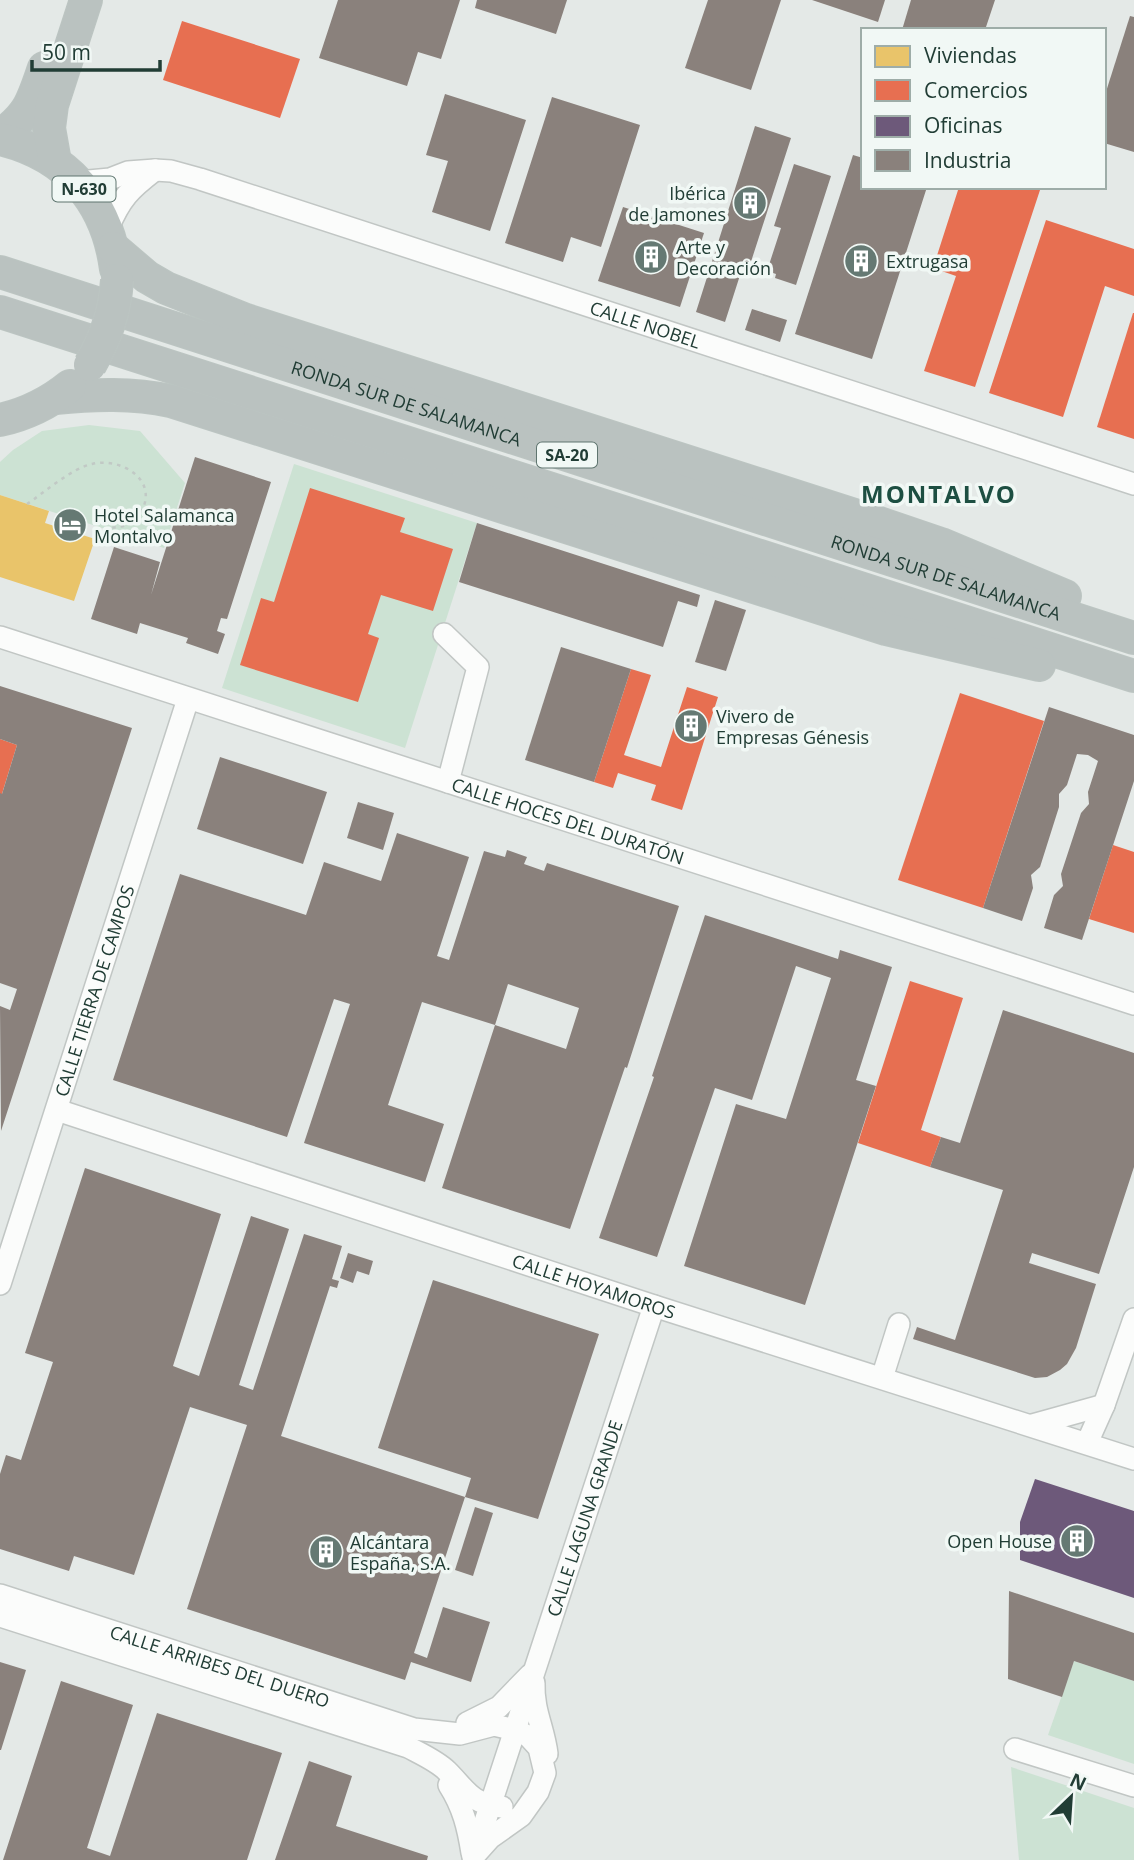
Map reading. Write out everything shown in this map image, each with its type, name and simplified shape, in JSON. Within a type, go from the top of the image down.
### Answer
[{"type":"highway","name":"N-630","points":[[0,420],[23,415],[55,398],[77,380],[90,365],[105,339],[115,304],[117,281],[111,238],[97,207],[66,172],[37,151],[0,138],[18,122],[30,106],[66,0]]},
{"type":"highway","name":"N-630","points":[[66,172],[49,128],[52,105],[86,0]]},
{"type":"highway","points":[[111,238],[147,277],[166,288],[223,311],[941,544],[1134,624]]},
{"type":"highway","name":"RONDA SUR DE SALAMANCA","points":[[0,272],[1134,638]]},
{"type":"highway","name":"RONDA SUR DE SALAMANCA","points":[[0,312],[1134,676]]},
{"type":"highway","points":[[55,398],[99,394],[145,396],[171,401],[886,629],[1091,677],[1134,691]]},
{"type":"street","name":"CALLE NOBEL","points":[[66,172],[110,179],[128,172],[155,170],[200,179],[1134,484]]},
{"type":"street","points":[[111,238],[117,208],[130,188],[155,170]]},
{"type":"street","points":[[444,634],[478,667],[448,782]]},
{"type":"street","name":"CALLE HOCES DEL DURATÓN","points":[[0,637],[1134,1004]]},
{"type":"street","name":"CALLE TIERRA DE CAMPOS","points":[[0,1284],[188,699]]},
{"type":"street","name":"CALLE HOYAMOROS","points":[[57,1110],[654,1306],[1134,1459]]},
{"type":"street","name":"CALLE LAGUNA GRANDE","points":[[473,1858],[654,1306]]},
{"type":"street","points":[[1087,1443],[1104,1405],[1134,1319]]},
{"type":"street","points":[[882,1378],[899,1324]]},
{"type":"street","points":[[1031,1425],[1104,1405]]},
{"type":"street","name":"CALLE ARRIBES DEL DUERO","points":[[0,1595],[414,1729],[460,1734],[494,1725],[515,1730]]},
{"type":"street","name":"CALLE ARRIBES DEL DUERO","points":[[0,1616],[408,1747],[446,1770],[471,1798],[490,1806]]},
{"type":"street","points":[[439,1733],[480,1718],[499,1707],[534,1671]]},
{"type":"street","points":[[473,1858],[490,1838],[521,1816],[534,1798],[545,1773],[548,1760],[546,1742],[533,1704],[534,1671]]},
{"type":"street","points":[[515,1730],[528,1736],[540,1748],[545,1773]]},
{"type":"street","points":[[1015,1749],[1134,1786]]},
{"type":"street","name":"CALLE ARRIBES DEL DUERO","points":[[434,1763],[460,1803],[467,1822],[473,1858]]},
{"type":"street","points":[[490,1806],[508,1808],[534,1798]]},
{"type":"path","points":[[27,504],[80,469],[93,463],[112,464],[139,476],[145,486],[146,498],[138,517],[129,525],[110,528]]},
{"type":"green space","points":[[89,425],[140,431],[185,483],[164,548],[0,495],[0,462],[13,450],[42,431]]},
{"type":"green space","points":[[294,464],[477,523],[405,748],[222,688]]},
{"type":"green space","points":[[1074,1661],[1134,1681],[1134,1764],[1048,1735]]},
{"type":"green space","points":[[1011,1767],[1134,1808],[1134,1860],[1019,1860]]},
{"type":"building: Viviendas","name":"Hotel Salamanca Montalvo","points":[[0,495],[49,511],[45,523],[95,539],[74,601],[0,577]]},
{"type":"building: Comercios","points":[[182,21],[300,59],[280,118],[163,80]]},
{"type":"building: Comercios","points":[[958,189],[1040,189],[975,387],[924,371],[956,276],[933,268]]},
{"type":"building: Comercios","points":[[1046,220],[1134,249],[1134,296],[1105,286],[1063,417],[989,393]]},
{"type":"building: Comercios","points":[[1134,313],[1134,439],[1097,427]]},
{"type":"building: Comercios","points":[[310,488],[405,518],[400,532],[453,549],[433,611],[381,595],[368,634],[379,638],[358,702],[240,665],[261,598],[274,602]]},
{"type":"building: Comercios","name":"Vivero de Empresas Génesis","points":[[631,669],[651,675],[624,755],[661,767],[687,687],[718,697],[682,810],[651,800],[656,785],[618,773],[613,788],[594,782]]},
{"type":"building: Comercios","points":[[960,693],[1044,721],[983,908],[898,880]]},
{"type":"building: Comercios","points":[[0,739],[17,745],[1,797],[0,797]]},
{"type":"building: Comercios","points":[[1113,845],[1134,852],[1134,933],[1089,919]]},
{"type":"building: Comercios","points":[[910,981],[963,998],[921,1130],[941,1137],[930,1167],[858,1143]]},
{"type":"building: Oficinas","name":"Open House","points":[[1035,1479],[1134,1511],[1134,1598],[1020,1560],[1020,1522]]},
{"type":"building: Industria","points":[[338,0],[460,0],[441,59],[418,52],[407,86],[319,58]]},
{"type":"building: Industria","points":[[477,0],[567,0],[556,34],[475,8]]},
{"type":"building: Industria","points":[[708,0],[781,0],[751,90],[685,68]]},
{"type":"building: Industria","points":[[812,0],[885,0],[878,22]]},
{"type":"building: Industria","points":[[911,0],[995,0],[986,28],[903,28]]},
{"type":"building: Industria","points":[[1130,16],[1134,17],[1134,152],[1106,144],[1106,92]]},
{"type":"building: Industria","points":[[445,94],[526,120],[490,231],[432,212],[448,161],[426,155]]},
{"type":"building: Industria","points":[[552,97],[640,125],[601,247],[571,237],[563,262],[505,243]]},
{"type":"building: Industria","name":"Ibérica de Jamones","points":[[755,126],[791,138],[748,271],[742,269],[725,322],[696,312]]},
{"type":"building: Industria","name":"Extrugasa","points":[[853,155],[861,157],[861,189],[926,189],[872,359],[795,334]]},
{"type":"building: Industria","points":[[794,164],[831,176],[796,285],[775,278],[776,274],[767,271],[781,228],[774,226]]},
{"type":"building: Industria","name":"Arte y Decoración","points":[[623,207],[704,233],[680,307],[598,281]]},
{"type":"building: Industria","points":[[752,309],[787,320],[780,342],[745,330]]},
{"type":"building: Industria","points":[[195,457],[271,482],[227,619],[221,618],[217,631],[225,634],[218,654],[186,643],[188,638],[140,623],[137,634],[91,619],[114,547],[160,562],[151,595]]},
{"type":"building: Industria","points":[[477,523],[700,595],[697,607],[678,601],[663,647],[459,582]]},
{"type":"building: Industria","points":[[715,600],[746,610],[726,671],[695,662]]},
{"type":"building: Industria","points":[[561,647],[631,669],[594,782],[525,760]]},
{"type":"building: Industria","points":[[0,686],[132,728],[1,1131],[0,1006],[10,1010],[17,989],[0,983],[0,793],[2,794],[17,745],[0,739]]},
{"type":"building: Industria","points":[[1049,707],[1134,735],[1134,781],[1082,940],[1044,928],[1054,895],[1063,886],[1061,874],[1081,813],[1089,804],[1088,792],[1098,761],[1088,755],[1077,754],[1067,785],[1059,794],[1059,807],[1040,867],[1031,875],[1033,888],[1022,921],[983,908]]},
{"type":"building: Industria","points":[[220,757],[327,792],[303,864],[197,829]]},
{"type":"building: Industria","points":[[358,802],[394,813],[383,850],[347,838]]},
{"type":"building: Industria","points":[[397,833],[469,857],[437,956],[449,960],[484,851],[505,857],[507,850],[527,857],[524,864],[544,871],[547,863],[679,906],[627,1068],[625,1067],[570,1229],[442,1188],[495,1025],[422,1002],[388,1105],[444,1124],[425,1182],[304,1143],[350,1004],[334,999],[287,1137],[113,1080],[180,874],[306,915],[324,862],[381,881]],"holes":[[[508,984],[579,1008],[566,1049],[495,1025]]]},
{"type":"building: Industria","points":[[705,915],[838,959],[840,950],[892,967],[856,1080],[876,1086],[805,1305],[684,1266],[736,1104],[786,1119],[831,978],[796,966],[752,1100],[715,1088],[657,1257],[599,1238]]},
{"type":"building: Industria","points":[[1003,1010],[1134,1053],[1134,1167],[1099,1274],[1032,1253],[1029,1263],[1096,1284],[1076,1348],[1067,1364],[1047,1377],[1035,1378],[913,1339],[917,1327],[955,1340],[1003,1190],[930,1167],[941,1137],[960,1143]]},
{"type":"building: Industria","points":[[85,1168],[221,1214],[173,1366],[199,1376],[251,1216],[289,1229],[239,1385],[253,1390],[304,1234],[342,1246],[332,1279],[339,1281],[337,1288],[330,1286],[281,1436],[465,1497],[414,1653],[427,1658],[443,1607],[490,1622],[471,1682],[411,1662],[405,1680],[187,1609],[247,1425],[190,1407],[134,1575],[74,1556],[69,1571],[0,1549],[0,1474],[6,1455],[21,1460],[53,1362],[25,1353]]},
{"type":"building: Industria","points":[[348,1253],[373,1261],[369,1275],[357,1271],[353,1283],[340,1278]]},
{"type":"building: Industria","points":[[433,1280],[599,1334],[538,1519],[465,1497],[471,1478],[378,1448]]},
{"type":"building: Industria","points":[[475,1507],[493,1513],[473,1576],[455,1570]]},
{"type":"building: Industria","points":[[1009,1591],[1134,1633],[1134,1681],[1074,1661],[1062,1697],[1008,1679]]},
{"type":"building: Industria","points":[[0,1662],[26,1670],[1,1750],[0,1750]]},
{"type":"building: Industria","points":[[61,1681],[133,1705],[87,1848],[110,1856],[157,1713],[282,1753],[247,1860],[3,1860]]},
{"type":"building: Industria","points":[[309,1761],[352,1776],[336,1826],[428,1856],[427,1860],[275,1860]]},
{"type":"place","name":"Ibérica de Jamones","points":[[750,203]]},
{"type":"place","name":"Arte y Decoración","points":[[651,257]]},
{"type":"place","name":"Extrugasa","points":[[861,261]]},
{"type":"place","name":"Hotel Salamanca Montalvo","points":[[70,525]]},
{"type":"place","name":"Vivero de Empresas Génesis","points":[[691,726]]},
{"type":"place","name":"Open House","points":[[1077,1541]]},
{"type":"place","name":"Alcántara España, S.A.","points":[[326,1552]]},
{"type":"district","name":"MONTALVO","points":[[939,493]]}]
